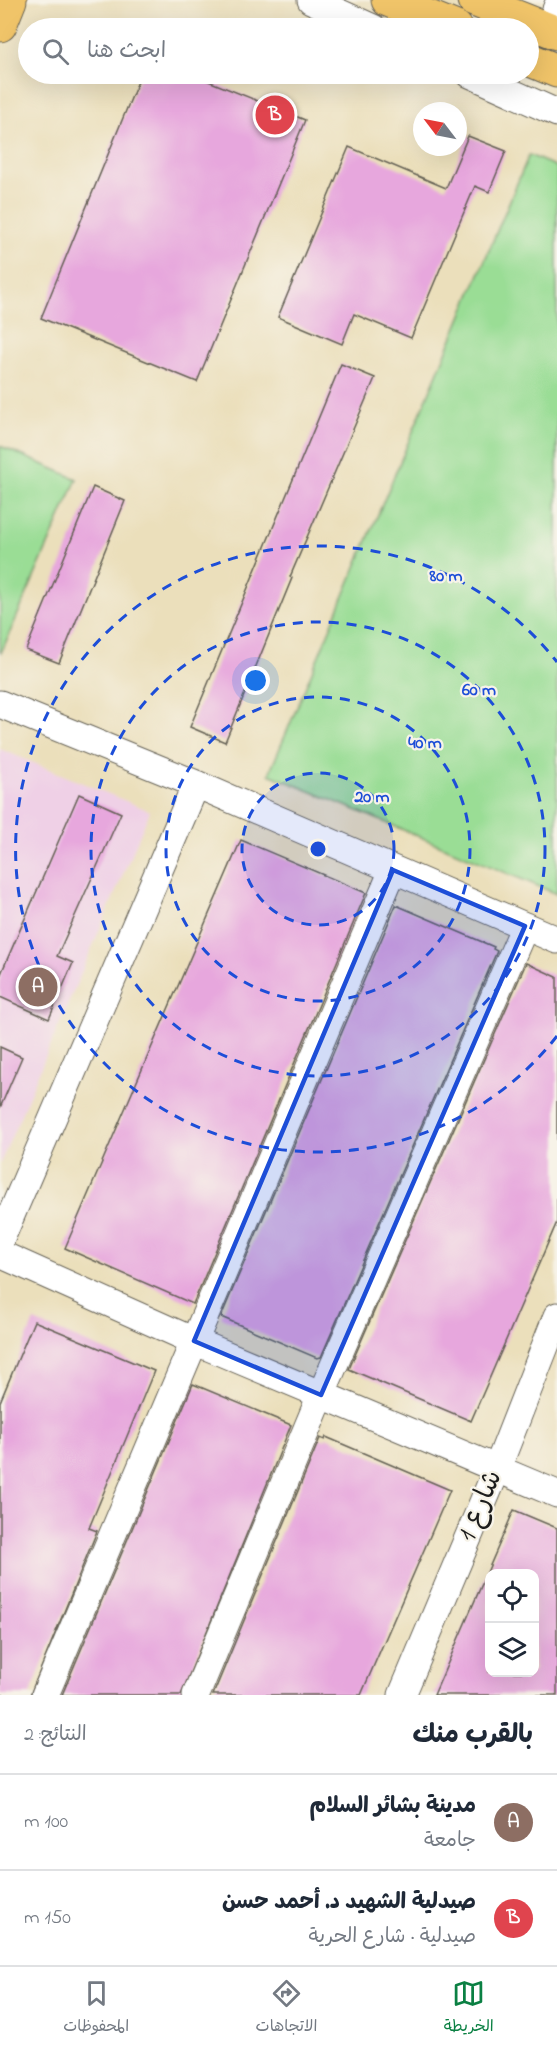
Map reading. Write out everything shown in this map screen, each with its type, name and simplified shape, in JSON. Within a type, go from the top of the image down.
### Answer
[{"type":"main road","points":[[0,25],[10,0]]},
{"type":"main road","points":[[388,0],[432,18]]},
{"type":"main road","points":[[474,0],[556,18]]},
{"type":"main road","points":[[539,64],[557,71]]},
{"type":"street","points":[[310,0],[350,18]]},
{"type":"street","points":[[517,0],[556,18]]},
{"type":"street","points":[[492,84],[557,113]]},
{"type":"street","points":[[0,704],[196,784],[557,940]]},
{"type":"street","points":[[0,1241],[196,784]]},
{"type":"street","points":[[45,1695],[393,870]]},
{"type":"street","points":[[196,1695],[321,1395],[525,926]]},
{"type":"street","points":[[0,1254],[194,1341],[557,1494]]},
{"type":"street","name":"شارع 1","points":[[402,1695],[497,1469],[557,1316]]},
{"type":"highlighted area","points":[[393,870],[525,926],[321,1395],[194,1341]]},
{"type":"shaded area","points":[[0,749],[150,811],[0,1164]]},
{"type":"green space","points":[[529,155],[557,167],[557,894],[269,774]]},
{"type":"green space","points":[[0,446],[77,479],[1,653],[0,652]]},
{"type":"building","points":[[137,84],[216,84],[305,120],[197,382],[41,318]]},
{"type":"building","points":[[468,136],[506,151],[489,192],[475,186],[411,338],[354,314],[342,344],[278,317],[349,147],[446,188],[460,156],[467,156]]},
{"type":"building","points":[[341,364],[375,378],[290,577],[292,578],[225,742],[190,727]]},
{"type":"building","points":[[93,487],[125,501],[59,663],[26,650]]},
{"type":"building","points":[[79,794],[121,813],[57,956],[73,963],[49,1019],[0,997],[0,976]]},
{"type":"building","points":[[241,840],[366,893],[193,1304],[65,1248]]},
{"type":"building","points":[[396,905],[494,947],[493,949],[497,951],[321,1357],[317,1358],[221,1317]]},
{"type":"building","points":[[526,963],[557,977],[557,1222],[471,1421],[349,1369]]},
{"type":"building","points":[[0,1047],[22,1057],[0,1108]]},
{"type":"building","points":[[34,1321],[154,1371],[89,1528],[97,1531],[30,1695],[0,1695],[0,1402]]},
{"type":"building","points":[[193,1384],[291,1425],[181,1695],[62,1695]]},
{"type":"building","points":[[326,1437],[450,1490],[361,1695],[213,1695],[320,1438],[325,1440]]},
{"type":"building","points":[[514,1510],[557,1528],[557,1695],[434,1695],[485,1577],[485,1677],[539,1677],[539,1569],[488,1569]]},
{"type":"place","name":"صيدلية الشهيد د. أحمد حسن","points":[[275,115]]},
{"type":"place","name":"مدينة بشائر السلام","points":[[38,987]]}]
